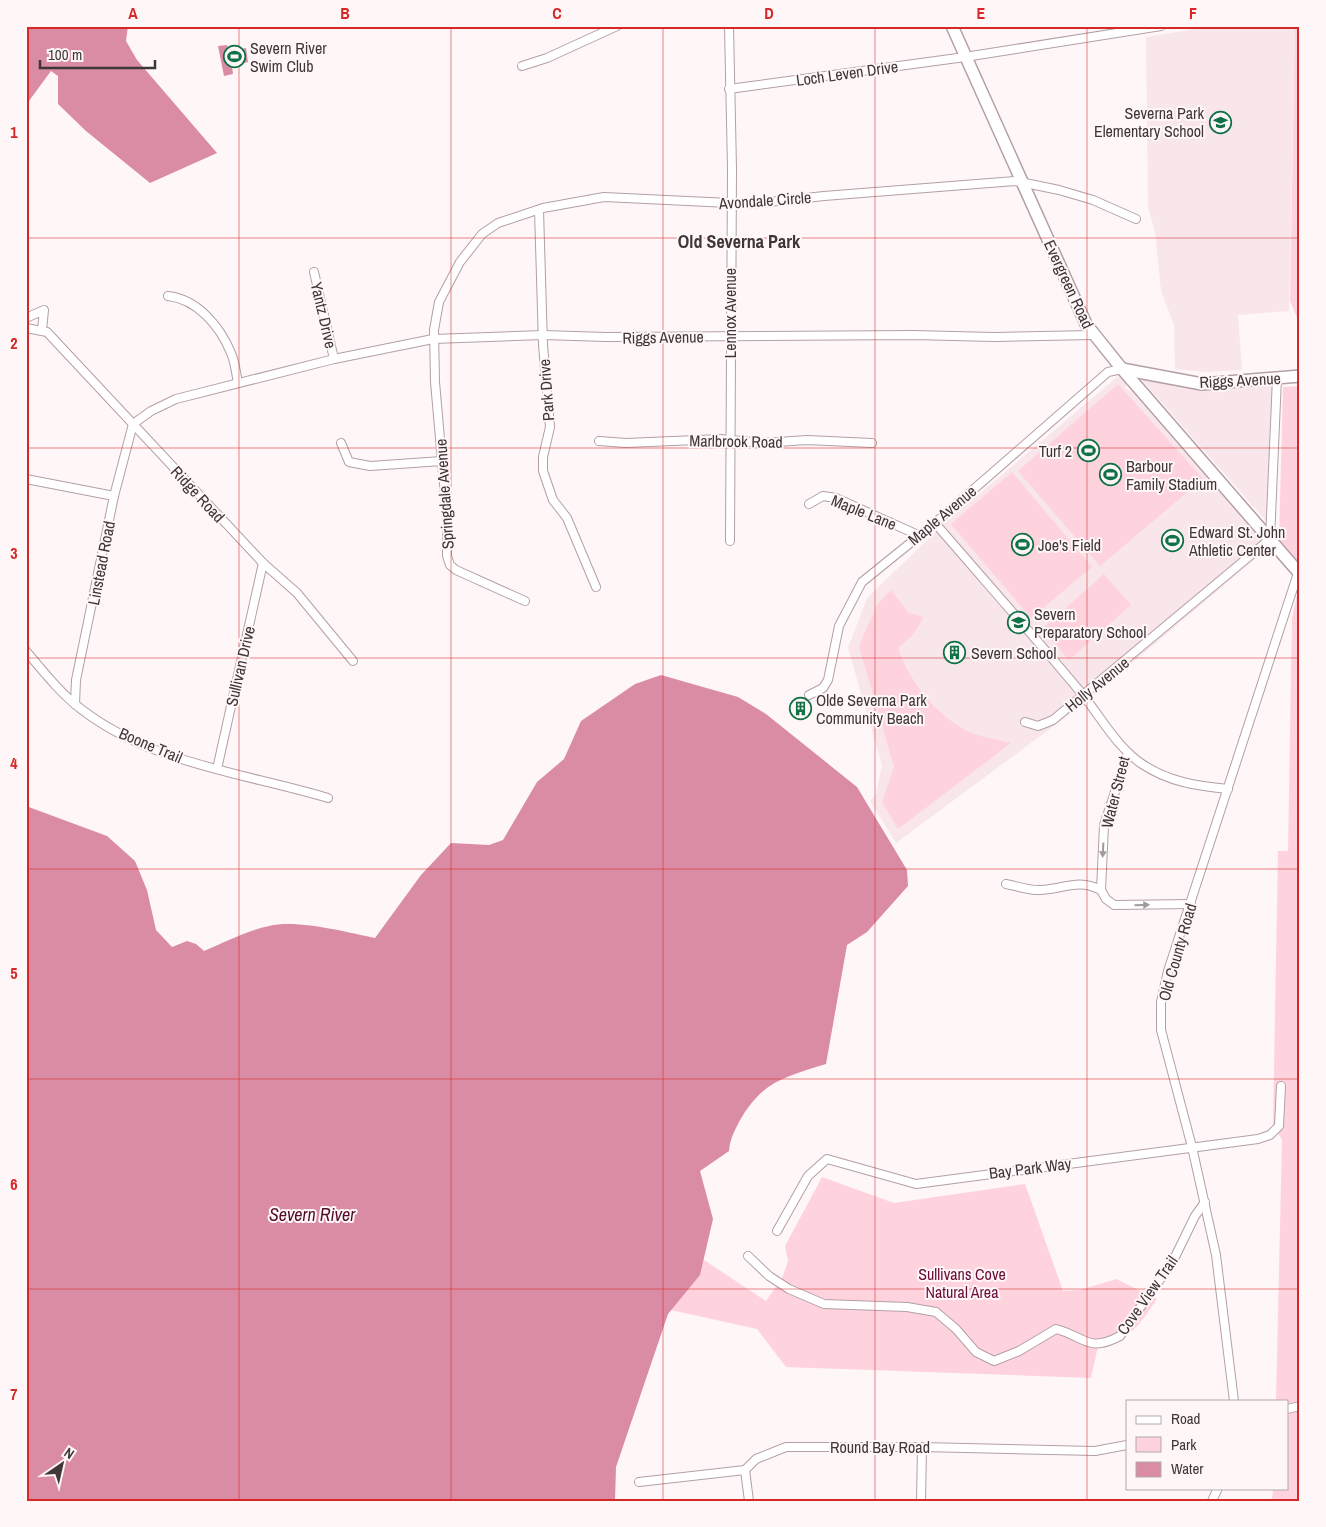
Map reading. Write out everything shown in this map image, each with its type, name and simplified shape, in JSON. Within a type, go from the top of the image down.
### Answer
[{"type":"street","points":[[522,66],[547,58],[617,26]]},
{"type":"street","name":"Lennox Avenue","points":[[729,26],[732,169],[730,205],[730,541]]},
{"type":"street","name":"Evergreen Road","points":[[952,26],[1092,334],[1299,573]]},
{"type":"street","name":"Loch Leven Drive","points":[[729,89],[1161,26]]},
{"type":"street","name":"Avondale Circle","points":[[434,339],[439,302],[460,262],[482,234],[498,222],[539,210],[604,197],[730,205],[1022,182],[1054,188],[1093,200],[1136,219]]},
{"type":"street","name":"Park Drive","points":[[539,210],[543,336],[550,427],[543,457],[543,470],[553,500],[567,518],[596,587]]},
{"type":"street","name":"Yantz Drive","points":[[314,272],[334,359]]},
{"type":"street","points":[[168,296],[178,297],[191,303],[218,329],[232,354],[238,383]]},
{"type":"street","points":[[26,318],[44,310],[42,330],[26,328]]},
{"type":"street","name":"Ridge Road","points":[[42,330],[47,332],[263,563],[297,593],[353,661]]},
{"type":"street","name":"Riggs Avenue","points":[[133,424],[151,411],[176,399],[334,359],[434,339],[543,336],[606,338],[730,336],[994,337],[1092,334]]},
{"type":"street","name":"Springdale Avenue","points":[[434,339],[447,556],[450,565],[471,578],[525,601]]},
{"type":"street","name":"Riggs Avenue","points":[[1122,369],[1202,384],[1300,376]]},
{"type":"street","name":"Maple Avenue","points":[[809,695],[822,688],[828,680],[839,626],[862,582],[935,523],[1108,372],[1122,369]]},
{"type":"street","points":[[1270,539],[1277,378]]},
{"type":"street","name":"Linstead Road","points":[[75,704],[76,680],[114,496],[133,424]]},
{"type":"street","name":"Marlbrook Road","points":[[599,441],[626,443],[731,441],[762,444],[808,440],[872,443]]},
{"type":"street","points":[[341,443],[349,462],[362,466],[442,461]]},
{"type":"street","points":[[26,479],[114,496]]},
{"type":"street","name":"Maple Lane","points":[[809,504],[823,496],[836,498],[918,535]]},
{"type":"street","name":"Water Street","points":[[935,523],[1083,696],[1128,753],[1104,825],[1101,890]]},
{"type":"street","name":"Holly Avenue","points":[[1025,722],[1038,726],[1053,720],[1270,539]]},
{"type":"street","name":"Sullivan Drive","points":[[217,769],[263,563]]},
{"type":"street","name":"Old County Road","points":[[1234,1400],[1222,1295],[1205,1202],[1169,1064],[1160,1018],[1165,983],[1299,573]]},
{"type":"street","name":"Boone Trail","points":[[26,650],[53,682],[75,704],[96,720],[129,738],[161,752],[217,769],[328,798]]},
{"type":"street","points":[[1128,753],[1142,764],[1174,780],[1192,785],[1228,789]]},
{"type":"street","points":[[1006,884],[1039,890],[1062,887],[1072,883],[1083,884],[1101,890],[1106,900],[1114,905],[1190,904]]},
{"type":"street","name":"Bay Park Way","points":[[777,1231],[808,1176],[827,1159],[916,1184],[1258,1139],[1270,1135],[1280,1126],[1281,1086]]},
{"type":"street","name":"Cove View Trail","points":[[748,1256],[769,1276],[789,1289],[824,1304],[907,1307],[936,1312],[956,1328],[976,1352],[994,1361],[1019,1351],[1056,1329],[1069,1332],[1090,1345],[1108,1342],[1120,1336],[1173,1261],[1195,1216],[1205,1202]]},
{"type":"street","name":"Round Bay Road","points":[[639,1482],[745,1470],[756,1460],[786,1447],[922,1447],[1095,1452],[1126,1445]]},
{"type":"street","points":[[921,1501],[922,1447]]},
{"type":"street","points":[[745,1470],[749,1501]]},
{"type":"shaded area","name":"Severna Park Elementary School","points":[[1214,26],[1295,26],[1289,311],[1238,315],[1242,370],[1207,372],[1175,369],[1174,325],[1161,291],[1155,232],[1148,207],[1146,37]]},
{"type":"shaded area","name":"Severn Preparatory School","points":[[1117,377],[1127,384],[1125,388],[1132,392],[1268,548],[1085,703],[896,843],[870,801],[876,794],[882,765],[848,648],[867,598],[946,522]]},
{"type":"shaded area","points":[[1142,380],[1274,385],[1267,522]]},
{"type":"green space","points":[[1295,26],[1300,26],[1300,1501],[1272,1501],[1273,1490],[1288,1490],[1288,1400],[1276,1400],[1282,1140],[1273,1125],[1278,851],[1288,851],[1292,618],[1298,585],[1296,567],[1287,549],[1279,539],[1283,387],[1298,386],[1298,320],[1290,301]]},
{"type":"green space","name":"Barbour Family Stadium","points":[[1118,384],[1203,479],[1100,566],[1018,471]]},
{"type":"green space","name":"Joe's Field","points":[[1012,472],[1092,567],[1031,618],[951,524]]},
{"type":"green space","points":[[1104,574],[1131,605],[1069,660],[1042,629]]},
{"type":"green space","points":[[891,590],[909,613],[924,617],[912,636],[898,648],[910,675],[928,700],[951,721],[964,729],[977,735],[1011,743],[898,829],[882,802],[894,767],[859,646],[877,605]]},
{"type":"green space","name":"Sullivans Cove Natural Area","points":[[822,1177],[894,1203],[1025,1184],[1063,1291],[1080,1290],[1116,1279],[1157,1299],[1139,1324],[1127,1335],[1098,1346],[1091,1378],[786,1367],[757,1329],[671,1310],[701,1258],[766,1301],[782,1278],[788,1261],[785,1246]]},
{"type":"water","points":[[26,26],[128,26],[126,41],[137,60],[217,153],[150,183],[86,131],[58,104],[58,76],[51,71],[26,105]]},
{"type":"water","name":"Severn River Swim Club","points":[[227,45],[229,52],[246,48],[248,62],[232,66],[233,74],[224,76],[218,46]]},
{"type":"water","name":"Severn River","points":[[661,675],[738,697],[766,714],[857,787],[907,870],[908,886],[867,932],[847,945],[826,1064],[798,1073],[765,1089],[747,1109],[739,1122],[731,1139],[729,1151],[700,1171],[713,1219],[700,1275],[668,1314],[616,1467],[615,1501],[26,1501],[26,806],[107,836],[135,861],[147,890],[156,930],[172,947],[187,941],[196,944],[204,951],[252,931],[280,924],[322,927],[375,938],[421,875],[451,843],[489,845],[503,840],[537,782],[564,759],[581,721],[635,684]]},
{"type":"place","name":"Severn River Swim Club","points":[[234,57]]},
{"type":"place","name":"Severna Park Elementary School","points":[[1220,122]]},
{"type":"place","name":"Turf 2","points":[[1088,451]]},
{"type":"place","name":"Barbour Family Stadium","points":[[1110,475]]},
{"type":"place","name":"Edward St. John Athletic Center","points":[[1173,541]]},
{"type":"place","name":"Joe's Field","points":[[1022,545]]},
{"type":"place","name":"Severn Preparatory School","points":[[1018,623]]},
{"type":"place","name":"Severn School","points":[[955,653]]},
{"type":"place","name":"Olde Severna Park Community Beach","points":[[800,709]]},
{"type":"district","name":"Old Severna Park","points":[[739,242]]}]
